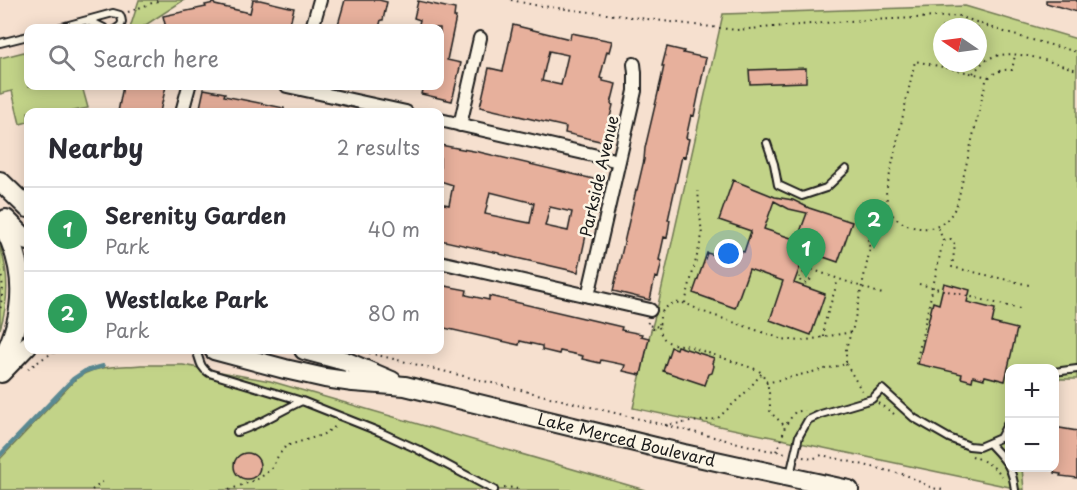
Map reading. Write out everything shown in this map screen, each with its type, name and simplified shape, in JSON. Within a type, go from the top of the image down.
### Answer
[{"type":"main road","points":[[0,181],[24,204]]},
{"type":"main road","points":[[0,213],[24,237]]},
{"type":"main road","points":[[0,221],[12,244],[20,270],[20,302],[15,327],[0,363]]},
{"type":"main road","points":[[0,374],[24,349]]},
{"type":"main road","name":"Lake Merced Boulevard","points":[[229,354],[326,378],[405,387],[675,452],[849,490]]},
{"type":"main road","name":"Lake Merced Boulevard","points":[[318,354],[351,363],[405,387]]},
{"type":"street","points":[[313,24],[320,0]]},
{"type":"street","points":[[460,125],[480,38]]},
{"type":"street","name":"Parkside Avenue","points":[[588,296],[635,91],[634,64]]},
{"type":"street","points":[[183,108],[188,90]]},
{"type":"street","points":[[312,90],[389,108]]},
{"type":"street","points":[[444,121],[619,161]]},
{"type":"street","points":[[444,263],[650,310]]},
{"type":"lane","points":[[76,24],[113,13],[120,15],[122,24]]},
{"type":"lane","points":[[85,22],[95,24]]},
{"type":"lane","points":[[0,43],[24,37]]},
{"type":"lane","points":[[767,143],[778,184],[802,196],[826,188],[846,169]]},
{"type":"lane","points":[[197,354],[200,365],[209,373],[302,401],[380,432],[494,490]]},
{"type":"lane","points":[[1059,371],[1077,369]]},
{"type":"lane","points":[[789,478],[799,436],[808,420],[872,399],[882,389],[914,418],[949,438],[969,446],[979,447],[990,444],[1000,438],[1005,428]]},
{"type":"lane","points":[[237,432],[265,421],[302,401]]},
{"type":"lane","points":[[990,444],[1005,459],[1013,475],[1015,490]]},
{"type":"path","points":[[120,15],[160,0]]},
{"type":"path","points":[[511,0],[534,5],[736,30],[849,21],[959,16],[1010,34],[1077,52]]},
{"type":"path","points":[[973,74],[985,60],[1004,54],[1041,60],[1077,70]]},
{"type":"path","points":[[989,77],[915,61],[887,182],[887,202],[897,220],[916,228],[938,226],[952,214],[957,204],[986,81],[997,71],[1012,69],[1015,55]]},
{"type":"path","points":[[698,191],[702,236],[685,303],[698,310],[782,339],[824,338],[852,332]]},
{"type":"path","points":[[916,364],[944,241],[938,226]]},
{"type":"path","points":[[867,235],[870,249],[852,332],[846,348],[846,364],[862,391],[898,416]]},
{"type":"path","points":[[944,241],[951,239],[955,245],[952,267],[1029,285]]},
{"type":"path","points":[[805,253],[802,266],[882,294]]},
{"type":"path","points":[[0,265],[3,288],[0,312]]},
{"type":"path","points":[[795,279],[806,273],[808,268]]},
{"type":"path","points":[[800,278],[804,284],[810,282],[810,276],[806,273]]},
{"type":"path","points":[[824,338],[824,325],[838,279]]},
{"type":"path","points":[[919,284],[1020,309]]},
{"type":"path","points":[[659,327],[661,336],[675,345],[685,345],[762,373],[770,395],[770,412],[785,426]]},
{"type":"path","points":[[22,374],[51,354]]},
{"type":"path","points":[[374,354],[767,450],[812,459],[822,455],[906,475],[932,488],[943,490]]},
{"type":"path","points":[[766,383],[846,364]]},
{"type":"path","points":[[662,425],[717,419],[747,391],[762,373]]},
{"type":"path","points":[[776,450],[781,442],[785,426],[795,412],[809,410]]},
{"type":"path","points":[[229,490],[260,478],[272,468],[286,446],[330,431],[338,426],[342,417]]},
{"type":"path","points":[[972,456],[999,473],[1003,479]]},
{"type":"path","points":[[92,490],[105,480]]},
{"type":"green space","points":[[139,0],[184,0],[147,24],[131,24]]},
{"type":"green space","points":[[965,6],[1077,39],[1077,379],[1059,379],[1059,364],[1005,364],[1005,472],[1022,472],[1024,490],[633,408],[723,14]]},
{"type":"green space","points":[[24,52],[24,90],[83,90],[88,108],[24,108],[24,123],[20,124],[12,91],[0,94],[0,58]]},
{"type":"green space","points":[[0,246],[7,287],[0,329]]},
{"type":"green space","points":[[141,365],[183,365],[270,381],[645,490],[0,490],[0,459],[75,380],[98,369]]},
{"type":"building","points":[[253,0],[294,8],[290,24],[165,24],[163,16],[206,7],[205,5],[214,3],[250,13]]},
{"type":"building","points":[[345,0],[387,2],[380,24],[338,24]]},
{"type":"building","points":[[1046,0],[1077,0],[1077,12],[1046,3]]},
{"type":"building","points":[[418,1],[455,9],[454,17],[456,17],[447,60],[461,63],[452,101],[421,94],[422,90],[444,90],[444,24],[419,24],[420,20],[414,18]]},
{"type":"building","points":[[513,25],[570,39],[571,33],[612,41],[600,78],[616,84],[604,142],[565,133],[566,127],[480,107],[489,68],[503,71]],"holes":[[[549,51],[568,55],[561,85],[542,81]]]},
{"type":"building","points":[[667,47],[706,58],[694,116],[691,115],[686,138],[689,139],[685,157],[682,156],[668,220],[670,220],[667,238],[664,237],[659,260],[662,261],[658,278],[655,277],[650,300],[613,291],[644,160]]},
{"type":"building","points":[[806,68],[806,82],[750,84],[749,70]]},
{"type":"building","points":[[122,90],[165,90],[161,108],[119,108]]},
{"type":"building","points":[[204,90],[209,90],[225,93],[224,96],[284,108],[200,108]]},
{"type":"building","points":[[444,146],[598,180],[578,272],[444,241],[444,204],[449,205],[453,185],[444,182]],"holes":[[[490,192],[534,203],[530,223],[485,214]],[[550,207],[572,212],[568,231],[545,226]]]},
{"type":"building","points":[[733,180],[775,197],[793,200],[809,208],[852,222],[838,262],[806,251],[794,283],[825,294],[811,335],[770,320],[783,281],[749,269],[735,308],[693,293],[707,253],[721,257],[725,245],[744,252],[751,231],[719,220]],"holes":[[[774,201],[789,209],[807,213],[797,240],[764,229]]]},
{"type":"building","points":[[944,283],[970,290],[967,302],[995,309],[992,323],[1017,329],[1009,364],[1005,364],[1005,381],[985,376],[984,379],[973,376],[972,381],[961,378],[962,374],[918,364],[933,302],[939,304]]},
{"type":"building","points":[[444,286],[467,290],[466,295],[489,300],[489,296],[622,327],[621,330],[642,334],[641,336],[649,338],[641,375],[623,371],[625,365],[601,360],[600,363],[582,359],[583,356],[560,351],[559,354],[542,350],[542,346],[520,341],[519,345],[444,328]]},
{"type":"building","points":[[677,346],[714,358],[712,373],[709,374],[705,385],[663,371],[671,347],[676,349]]},
{"type":"building","points":[[1059,428],[1077,431],[1077,478],[1054,473],[1059,472]]},
{"type":"building","points":[[247,453],[256,457],[260,466],[256,475],[247,479],[238,475],[234,466],[238,457]]},
{"type":"waterway","points":[[0,455],[73,379],[85,371],[103,366]]},
{"type":"place","name":"Westlake Park","points":[[874,249]]},
{"type":"place","name":"Serenity Garden","points":[[806,278]]}]
